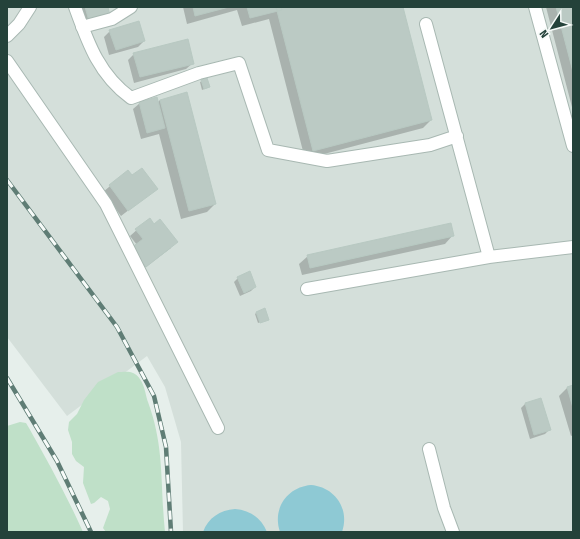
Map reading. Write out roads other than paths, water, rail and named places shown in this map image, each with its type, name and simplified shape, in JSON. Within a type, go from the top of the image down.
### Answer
[{"type":"lane","points":[[7,36],[19,24],[30,7]]},
{"type":"lane","points":[[74,7],[91,52],[118,88],[131,98],[199,73],[239,63],[268,150],[327,161],[430,145],[456,136]]},
{"type":"lane","points":[[82,27],[112,20],[131,7]]},
{"type":"lane","points":[[535,7],[573,146]]},
{"type":"lane","points":[[426,24],[489,257]]},
{"type":"lane","points":[[7,61],[106,204],[218,428]]},
{"type":"lane","points":[[307,289],[489,257],[573,247]]},
{"type":"lane","points":[[429,449],[444,508],[453,532]]},
{"type":"water","points":[[311,485],[327,490],[338,501],[344,515],[342,532],[280,532],[278,515],[284,501],[295,490]]},
{"type":"water","points":[[235,509],[250,513],[262,523],[267,532],[203,532],[211,519],[215,516],[224,511]]},
{"type":"railway","points":[[7,180],[117,327],[154,396],[166,447],[171,532]]},
{"type":"railway","points":[[7,378],[57,461],[91,532]]}]
